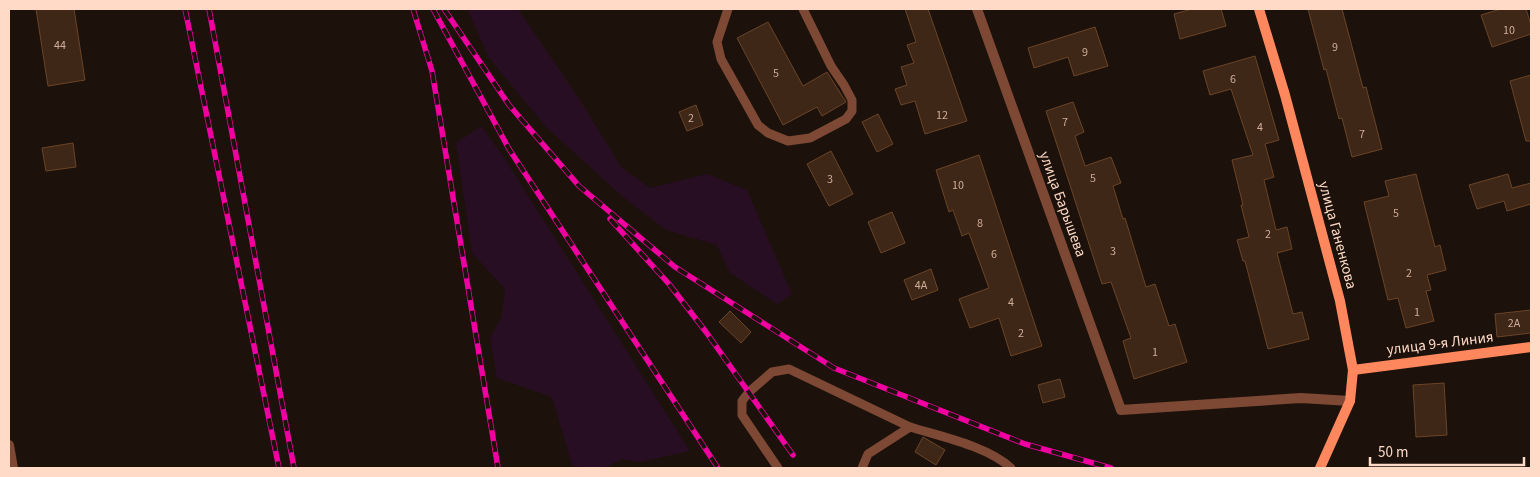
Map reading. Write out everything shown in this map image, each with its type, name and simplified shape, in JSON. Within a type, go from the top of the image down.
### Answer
[{"type":"street","name":"улица Барышева","points":[[977,9],[1121,410],[1301,398],[1350,402]]},
{"type":"street","name":"улица Ганенкова","points":[[1259,9],[1340,302],[1352,370],[1350,402],[1320,468]]},
{"type":"street","name":"улица 9-я Линия","points":[[1352,370],[1531,347]]},
{"type":"street","points":[[9,445],[13,468]]},
{"type":"lane","points":[[728,9],[718,42],[721,59],[758,125],[768,133],[788,141],[810,138],[846,119],[852,111],[852,100],[831,66],[804,9]]},
{"type":"lane","points":[[778,468],[742,415],[742,401],[749,392],[772,372],[789,369],[910,427],[1001,459],[1011,468]]},
{"type":"lane","points":[[862,468],[868,454],[910,427]]},
{"type":"shaded area","points":[[467,9],[518,9],[580,100],[621,167],[650,188],[707,174],[747,190],[792,294],[777,304],[730,273],[717,245],[666,230],[623,197],[547,128],[489,58]]},
{"type":"shaded area","points":[[481,126],[503,156],[690,451],[640,462],[622,459],[605,468],[582,468],[572,465],[552,397],[497,378],[490,337],[501,319],[505,289],[472,253],[456,143]]},
{"type":"building","points":[[36,9],[74,9],[85,80],[48,86]]},
{"type":"building","points":[[905,9],[928,9],[967,121],[925,134],[915,101],[901,105],[895,89],[907,85],[901,67],[914,63],[907,45],[916,42]]},
{"type":"building","points":[[1192,9],[1221,9],[1226,26],[1180,39],[1174,14]]},
{"type":"building","points":[[1308,9],[1342,9],[1363,88],[1366,87],[1382,149],[1352,157],[1342,118],[1339,119],[1326,69],[1324,70]]},
{"type":"building","points":[[1501,9],[1526,9],[1531,25],[1531,34],[1492,47],[1481,15]]},
{"type":"building","points":[[768,22],[803,86],[827,72],[846,102],[822,116],[817,107],[783,125],[737,38]]},
{"type":"building","points":[[1095,27],[1108,66],[1074,76],[1068,57],[1034,68],[1028,48]]},
{"type":"building","points":[[1255,56],[1279,140],[1265,144],[1274,177],[1264,180],[1276,230],[1287,227],[1292,249],[1277,253],[1293,314],[1302,312],[1309,339],[1268,349],[1245,261],[1243,261],[1237,240],[1249,237],[1232,160],[1253,155],[1231,89],[1210,95],[1203,71]]},
{"type":"building","points":[[1531,75],[1531,141],[1526,141],[1510,81]]},
{"type":"building","points":[[1073,102],[1084,132],[1075,136],[1085,166],[1111,157],[1121,183],[1113,186],[1146,287],[1155,284],[1169,326],[1175,324],[1187,362],[1134,379],[1123,341],[1131,338],[1111,282],[1102,284],[1046,111]]},
{"type":"building","points":[[696,105],[703,125],[687,131],[679,112]]},
{"type":"building","points":[[878,114],[893,144],[877,152],[862,122]]},
{"type":"building","points":[[73,143],[76,167],[46,171],[42,148]]},
{"type":"building","points":[[831,151],[853,194],[829,206],[807,164]]},
{"type":"building","points":[[979,155],[1042,346],[1011,356],[999,318],[970,328],[959,299],[989,288],[969,233],[962,236],[953,210],[949,212],[936,170]]},
{"type":"building","points":[[1416,174],[1435,247],[1440,245],[1446,270],[1427,275],[1431,290],[1426,291],[1434,321],[1406,328],[1398,298],[1388,300],[1364,202],[1389,196],[1385,181]]},
{"type":"building","points":[[1508,174],[1512,188],[1531,183],[1531,204],[1507,211],[1504,201],[1477,209],[1469,185]]},
{"type":"building","points":[[892,212],[905,243],[881,253],[868,222]]},
{"type":"building","points":[[931,269],[938,290],[912,300],[904,280]]},
{"type":"building","points":[[1531,310],[1531,333],[1497,337],[1495,314]]},
{"type":"building","points":[[730,311],[751,332],[741,343],[719,322]]},
{"type":"building","points":[[1060,379],[1065,397],[1043,403],[1038,385]]},
{"type":"building","points":[[1444,383],[1447,435],[1416,437],[1413,385]]},
{"type":"building","points":[[923,437],[945,450],[936,465],[915,452]]},
{"type":"railway","points":[[185,9],[279,468]]},
{"type":"railway","points":[[209,9],[294,468]]},
{"type":"railway","points":[[413,9],[432,71],[498,468]]},
{"type":"railway","points":[[433,9],[509,149],[718,468]]},
{"type":"railway","points":[[444,9],[509,105],[579,186],[675,267],[834,368],[1025,444],[1111,468]]},
{"type":"railway","points":[[610,219],[669,284],[706,332],[793,455]]}]
